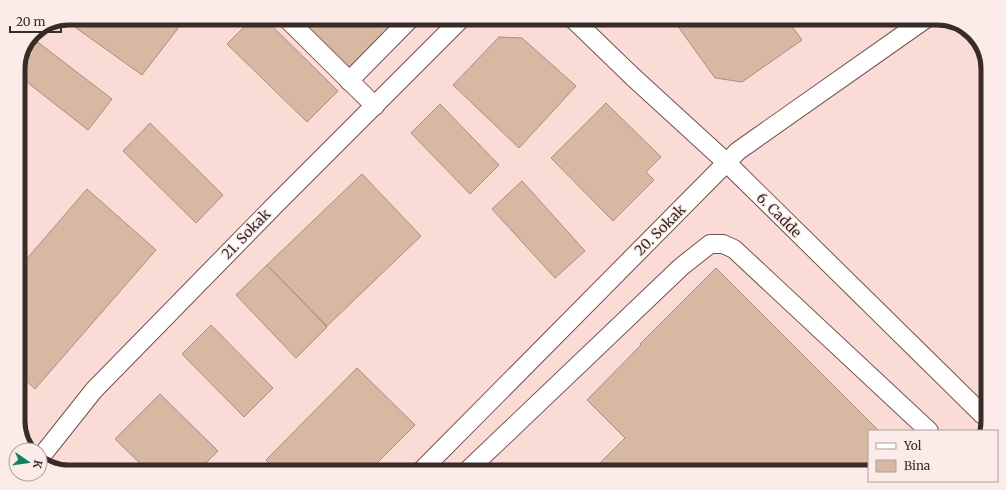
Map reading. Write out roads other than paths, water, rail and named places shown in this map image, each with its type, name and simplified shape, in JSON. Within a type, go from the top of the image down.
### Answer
[{"type":"street","points":[[293,25],[375,106]]},
{"type":"street","points":[[349,81],[404,25]]},
{"type":"street","name":"21. Sokak","points":[[48,448],[94,390],[276,204],[455,25]]},
{"type":"street","name":"6. Cadde","points":[[579,25],[633,77],[727,163],[981,413]]},
{"type":"street","name":"20. Sokak","points":[[427,465],[738,151],[917,25]]},
{"type":"street","points":[[473,465],[681,267],[710,244],[723,244],[734,249],[928,430]]}]
